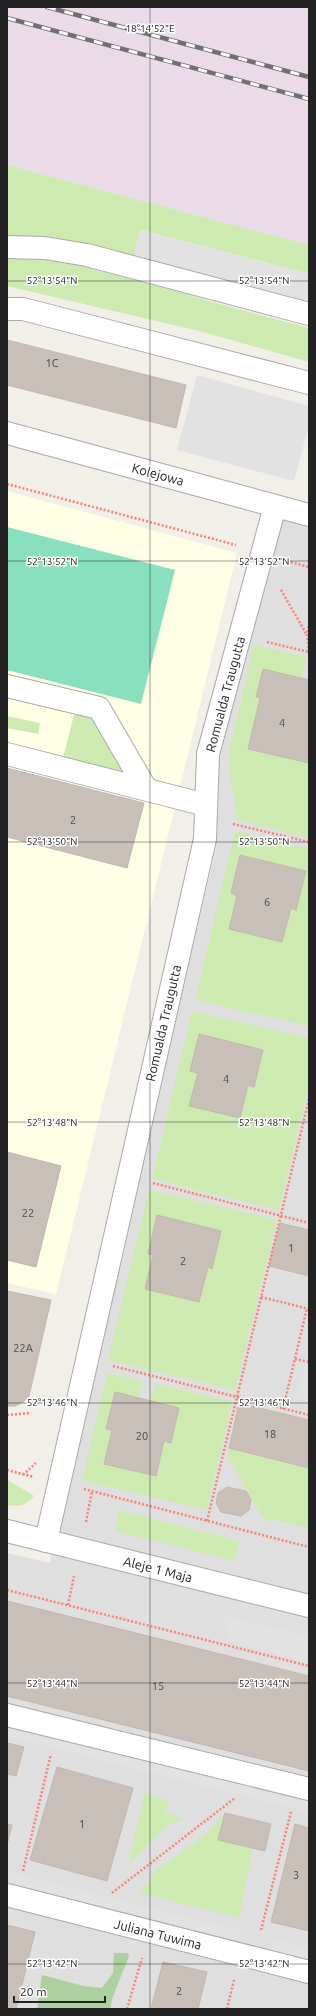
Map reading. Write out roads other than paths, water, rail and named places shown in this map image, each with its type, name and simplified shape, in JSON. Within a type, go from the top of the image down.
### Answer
[{"type":"street","points":[[7,247],[45,248],[87,255],[309,314]]},
{"type":"street","points":[[7,309],[23,309],[309,383]]},
{"type":"street","name":"Kolejowa","points":[[7,433],[309,515]]},
{"type":"street","name":"Romualda Traugutta","points":[[46,1541],[205,839],[208,754],[275,506]]},
{"type":"street","points":[[7,686],[99,708],[146,790]]},
{"type":"street","points":[[7,754],[206,805]]},
{"type":"street","name":"Aleje 1 Maja","points":[[7,1531],[309,1606]]},
{"type":"street","points":[[7,1715],[309,1789]]},
{"type":"street","name":"Juliana Tuwima","points":[[7,1895],[309,1972]]},
{"type":"railway","points":[[47,7],[309,77]]},
{"type":"railway","points":[[7,18],[309,99]]}]
